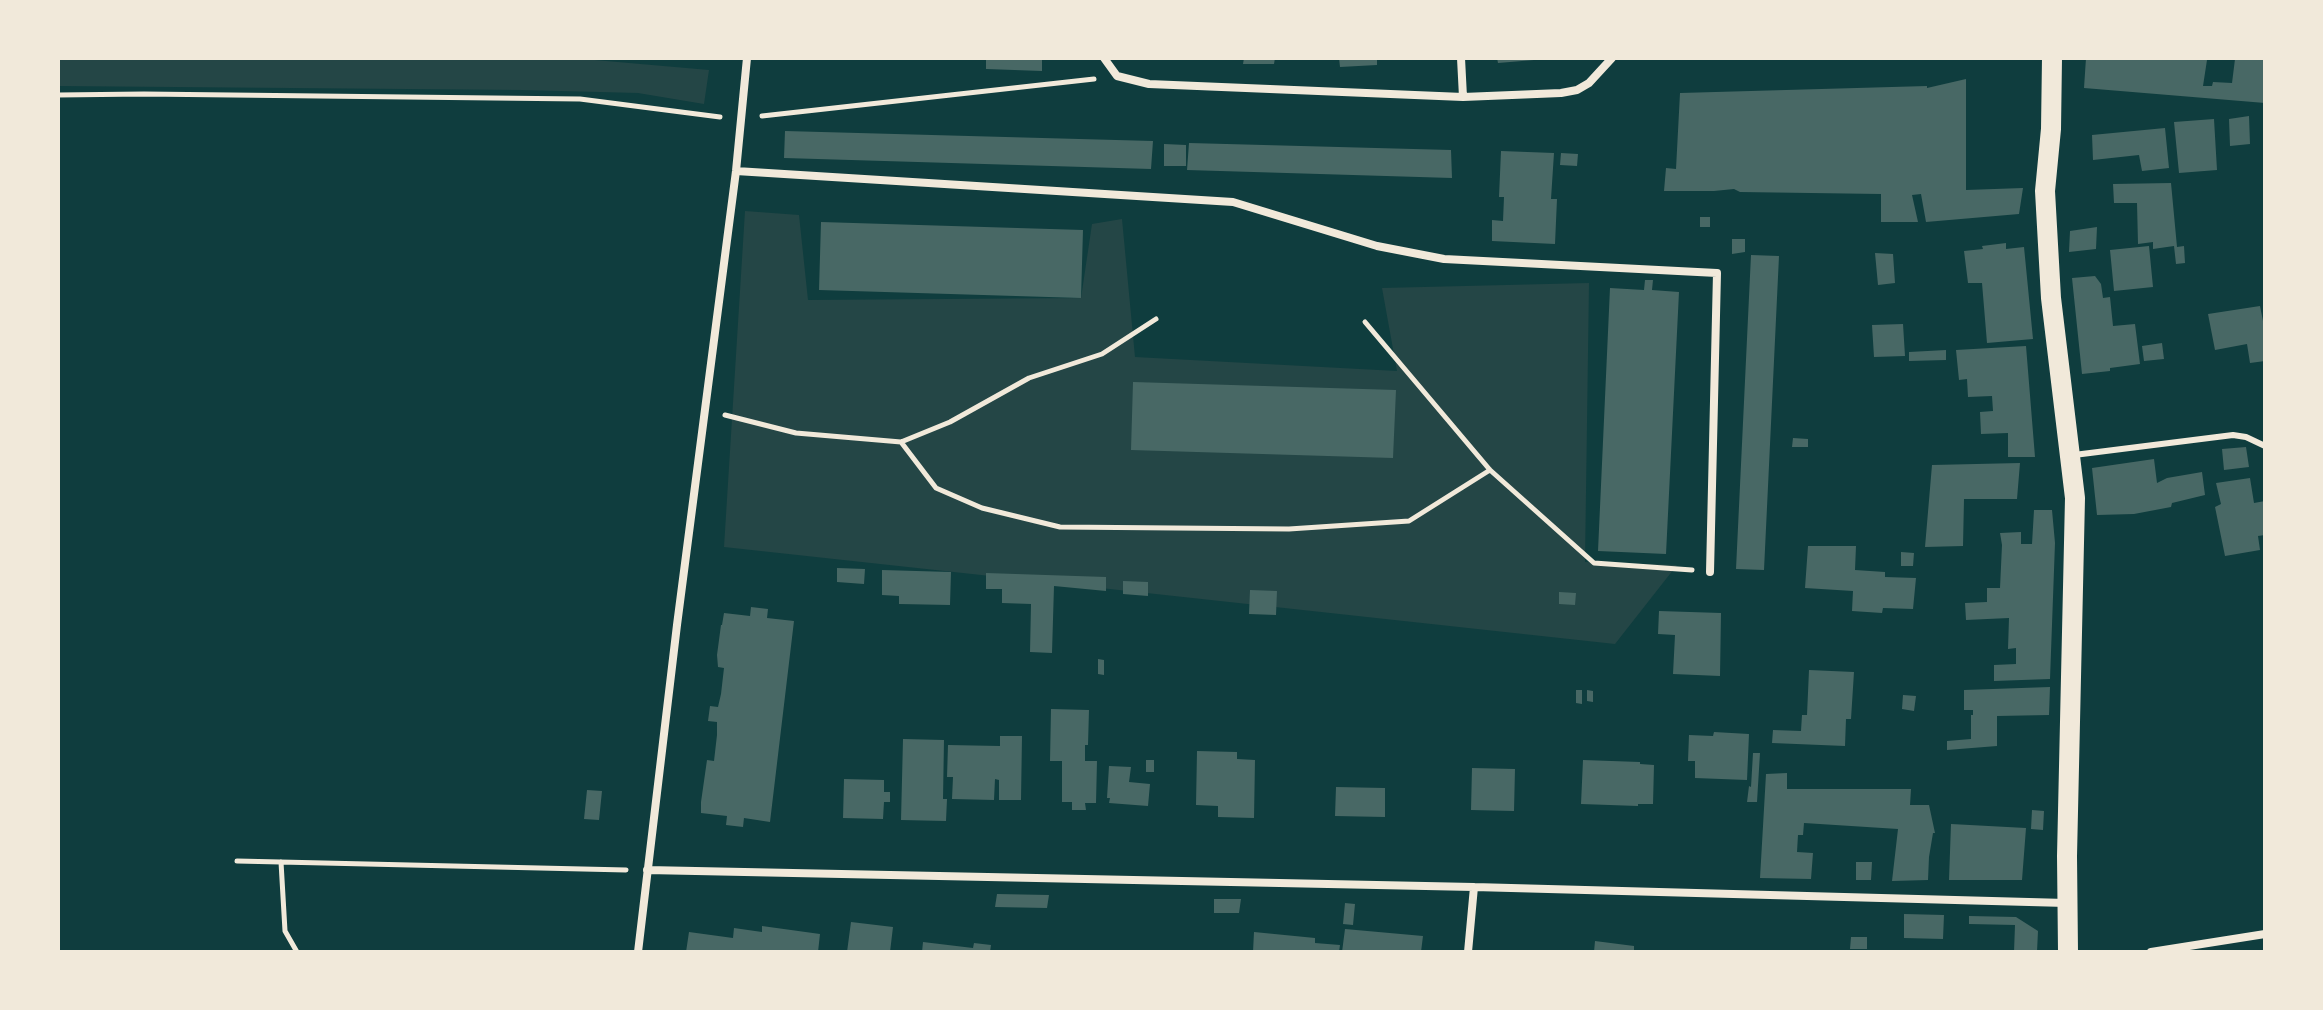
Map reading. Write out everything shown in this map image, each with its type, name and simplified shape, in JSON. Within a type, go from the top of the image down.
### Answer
[{"type":"main road","points":[[2052,58],[2051,129],[2045,191],[2051,298],[2075,498],[2066,903],[2068,952]]},
{"type":"street","points":[[638,952],[736,171],[747,58]]},
{"type":"street","points":[[1104,58],[1117,76],[1149,84],[1463,97],[1577,90],[1589,83],[1612,58]]},
{"type":"street","points":[[1461,58],[1463,97]]},
{"type":"street","points":[[736,171],[1233,202],[1377,246],[1444,259],[1717,273],[1710,572]]},
{"type":"street","points":[[647,870],[2066,903]]},
{"type":"street","points":[[1468,952],[1474,887]]},
{"type":"street","points":[[2151,952],[2265,934]]},
{"type":"lane","points":[[2070,455],[2233,435],[2265,446]]},
{"type":"path","points":[[58,95],[580,99],[741,118],[1117,76]]},
{"type":"path","points":[[704,410],[796,433],[901,442],[950,422],[1029,378],[1102,354],[1156,319]]},
{"type":"path","points":[[1365,322],[1490,470],[1594,563],[1710,572]]},
{"type":"path","points":[[901,442],[936,488],[982,508],[1060,527],[1289,529],[1409,521],[1490,470]]},
{"type":"path","points":[[237,861],[647,870]]},
{"type":"path","points":[[281,862],[285,931],[297,952]]},
{"type":"shaded area","points":[[58,58],[572,58],[709,70],[704,104],[638,93],[58,86]]},
{"type":"shaded area","points":[[745,211],[799,215],[808,300],[1081,298],[1092,224],[1122,219],[1135,357],[1397,371],[1382,288],[1589,283],[1585,562],[1677,565],[1615,644],[724,547]]},
{"type":"building","points":[[986,58],[1042,58],[1042,71],[986,69]]},
{"type":"building","points":[[1244,58],[1275,58],[1274,64],[1243,64]]},
{"type":"building","points":[[1339,58],[1377,58],[1377,65],[1340,67]]},
{"type":"building","points":[[1497,58],[1534,58],[1534,60],[1498,63]]},
{"type":"building","points":[[2086,58],[2207,60],[2203,86],[2212,86],[2213,82],[2232,83],[2235,59],[2265,59],[2265,103],[2084,88]]},
{"type":"building","points":[[1966,79],[1966,190],[2023,188],[2019,214],[1926,222],[1921,194],[1912,195],[1918,222],[1881,222],[1881,194],[1740,192],[1734,189],[1664,191],[1666,168],[1676,169],[1680,93],[1927,88]]},
{"type":"building","points":[[2249,116],[2250,144],[2230,146],[2229,119]]},
{"type":"building","points":[[2214,119],[2217,170],[2179,173],[2174,122]]},
{"type":"building","points":[[2165,128],[2169,168],[2142,171],[2139,155],[2093,160],[2092,135]]},
{"type":"building","points":[[785,131],[1153,141],[1151,169],[784,158]]},
{"type":"building","points":[[1189,143],[1451,150],[1452,178],[1187,170]]},
{"type":"building","points":[[1164,144],[1186,145],[1186,166],[1164,166]]},
{"type":"building","points":[[1501,151],[1554,153],[1551,199],[1557,199],[1555,244],[1492,241],[1492,220],[1503,221],[1504,197],[1499,197]]},
{"type":"building","points":[[1561,153],[1578,154],[1577,166],[1560,165]]},
{"type":"building","points":[[2171,183],[2177,247],[2184,246],[2185,263],[2176,264],[2174,246],[2153,249],[2153,242],[2138,244],[2137,203],[2114,203],[2113,184]]},
{"type":"building","points":[[1700,217],[1710,217],[1710,227],[1700,227]]},
{"type":"building","points":[[821,222],[1083,230],[1081,298],[819,290]]},
{"type":"building","points":[[2097,227],[2096,249],[2069,252],[2070,231]]},
{"type":"building","points":[[1732,239],[1745,239],[1745,252],[1732,254]]},
{"type":"building","points":[[2006,243],[2006,249],[2024,247],[2033,339],[1987,343],[1982,283],[1968,283],[1964,251]]},
{"type":"building","points":[[2149,246],[2153,287],[2114,291],[2110,250]]},
{"type":"building","points":[[1875,253],[1893,254],[1895,283],[1878,285]]},
{"type":"building","points":[[1751,255],[1779,256],[1764,570],[1736,569]]},
{"type":"building","points":[[2095,276],[2101,284],[2103,298],[2110,297],[2113,326],[2135,324],[2140,364],[2082,374],[2072,278]]},
{"type":"building","points":[[1645,280],[1653,280],[1652,290],[1679,292],[1666,554],[1598,551],[1610,288],[1644,290]]},
{"type":"building","points":[[2260,306],[2265,331],[2265,361],[2250,363],[2247,344],[2215,350],[2208,314]]},
{"type":"building","points":[[1903,324],[1905,356],[1874,357],[1872,325]]},
{"type":"building","points":[[2162,343],[2164,359],[2144,361],[2142,346]]},
{"type":"building","points":[[2026,346],[2035,457],[2008,457],[2008,433],[1981,434],[1980,412],[1993,411],[1992,396],[1968,397],[1967,379],[1959,380],[1956,350]]},
{"type":"building","points":[[1946,350],[1946,360],[1909,361],[1909,352]]},
{"type":"building","points":[[1133,382],[1396,390],[1393,458],[1131,450]]},
{"type":"building","points":[[1793,438],[1808,439],[1808,447],[1792,447]]},
{"type":"building","points":[[2246,447],[2249,467],[2224,470],[2222,449]]},
{"type":"building","points":[[2154,459],[2157,483],[2167,478],[2202,472],[2205,495],[2172,503],[2171,507],[2134,514],[2097,515],[2092,468]]},
{"type":"building","points":[[2020,463],[2017,499],[1964,499],[1963,546],[1925,547],[1932,465]]},
{"type":"building","points":[[2250,478],[2254,503],[2265,501],[2265,535],[2258,536],[2260,550],[2225,556],[2215,507],[2221,504],[2216,483]]},
{"type":"building","points":[[2034,510],[2052,510],[2055,543],[2050,679],[1994,681],[1994,665],[2016,664],[2016,648],[2008,649],[2009,618],[1966,620],[1965,603],[1987,602],[1987,588],[2000,588],[2000,533],[2021,532],[2021,544],[2032,544]]},
{"type":"building","points":[[1808,546],[1856,546],[1855,570],[1885,572],[1885,577],[1916,578],[1913,609],[1883,608],[1882,613],[1852,611],[1853,591],[1805,588]]},
{"type":"building","points":[[1901,552],[1914,553],[1913,566],[1901,566]]},
{"type":"building","points":[[837,568],[865,569],[864,584],[837,582]]},
{"type":"building","points":[[882,570],[951,572],[950,605],[899,604],[899,596],[882,595]]},
{"type":"building","points":[[986,573],[1106,577],[1106,591],[1054,586],[1052,653],[1030,652],[1031,604],[1002,603],[1002,589],[986,589]]},
{"type":"building","points":[[1123,581],[1148,582],[1148,596],[1123,594]]},
{"type":"building","points":[[1250,590],[1277,591],[1276,615],[1249,614]]},
{"type":"building","points":[[1559,592],[1576,593],[1575,605],[1559,604]]},
{"type":"building","points":[[751,607],[768,609],[767,618],[794,621],[770,822],[744,818],[743,827],[726,825],[727,816],[701,813],[701,802],[707,760],[714,761],[717,722],[708,721],[710,706],[718,707],[721,694],[724,668],[718,667],[717,655],[724,613],[750,616]]},
{"type":"building","points":[[1659,611],[1721,613],[1720,676],[1673,674],[1675,635],[1658,634]]},
{"type":"building","points":[[1098,659],[1104,660],[1104,675],[1098,674]]},
{"type":"building","points":[[1809,670],[1854,672],[1851,719],[1846,719],[1845,746],[1772,743],[1773,730],[1801,731],[1802,715],[1807,715]]},
{"type":"building","points":[[2050,687],[2049,715],[1997,716],[1997,746],[1947,750],[1947,741],[1971,739],[1973,710],[1964,710],[1964,690]]},
{"type":"building","points":[[1576,690],[1582,690],[1582,704],[1576,703]]},
{"type":"building","points":[[1587,690],[1593,691],[1593,702],[1587,701]]},
{"type":"building","points":[[1903,695],[1916,696],[1914,711],[1902,709]]},
{"type":"building","points":[[1051,709],[1089,710],[1085,761],[1097,761],[1096,803],[1085,803],[1086,810],[1072,810],[1072,802],[1062,802],[1062,761],[1050,761]]},
{"type":"building","points":[[1714,732],[1749,734],[1747,780],[1695,778],[1695,761],[1688,761],[1689,735],[1713,736]]},
{"type":"building","points":[[1000,736],[1022,736],[1021,800],[999,800],[999,780],[995,779],[994,800],[952,799],[953,777],[947,777],[948,745],[1000,746]]},
{"type":"building","points":[[903,739],[944,740],[943,799],[947,799],[946,821],[901,820]]},
{"type":"building","points":[[1197,751],[1237,752],[1237,759],[1255,760],[1254,818],[1218,817],[1218,806],[1196,805]]},
{"type":"building","points":[[1753,753],[1760,753],[1757,802],[1747,802],[1751,787]]},
{"type":"building","points":[[1146,760],[1154,760],[1154,772],[1146,772]]},
{"type":"building","points":[[1583,760],[1654,765],[1653,804],[1581,804]]},
{"type":"building","points":[[1109,766],[1131,767],[1129,782],[1150,784],[1148,806],[1109,803]]},
{"type":"building","points":[[1472,768],[1515,769],[1514,811],[1471,810]]},
{"type":"building","points":[[1787,773],[1787,789],[1911,789],[1910,805],[1929,805],[1935,833],[1928,880],[1892,881],[1898,829],[1804,823],[1803,835],[1798,835],[1797,852],[1813,853],[1811,879],[1760,878],[1766,774]]},
{"type":"building","points":[[844,779],[884,780],[884,792],[890,792],[890,802],[884,802],[883,819],[843,818]]},
{"type":"building","points":[[1336,787],[1385,788],[1385,817],[1335,816]]},
{"type":"building","points":[[587,790],[602,791],[599,820],[584,819]]},
{"type":"building","points":[[2032,810],[2044,811],[2043,830],[2031,829]]},
{"type":"building","points":[[1951,824],[2026,828],[2022,880],[1949,880]]},
{"type":"building","points":[[1856,862],[1872,862],[1871,880],[1856,880]]},
{"type":"building","points":[[997,894],[1049,895],[1047,908],[995,907]]},
{"type":"building","points":[[1214,899],[1241,899],[1239,913],[1214,913]]},
{"type":"building","points":[[1345,903],[1355,904],[1353,925],[1343,924]]},
{"type":"building","points":[[1904,914],[1944,915],[1943,939],[1904,938]]},
{"type":"building","points":[[1969,916],[2016,917],[2038,931],[2037,952],[2014,952],[2015,925],[1969,924]]},
{"type":"building","points":[[851,922],[893,927],[890,952],[847,952]]},
{"type":"building","points":[[762,926],[820,934],[818,952],[686,952],[689,932],[733,938],[734,928],[762,932]]},
{"type":"building","points":[[1345,929],[1423,936],[1421,952],[1342,952]]},
{"type":"building","points":[[1254,932],[1315,938],[1315,943],[1340,945],[1339,952],[1253,952]]},
{"type":"building","points":[[1851,937],[1867,937],[1867,949],[1850,949]]},
{"type":"building","points":[[1595,941],[1634,946],[1634,952],[1594,952]]},
{"type":"building","points":[[923,942],[973,948],[974,943],[991,945],[990,952],[922,952]]}]
